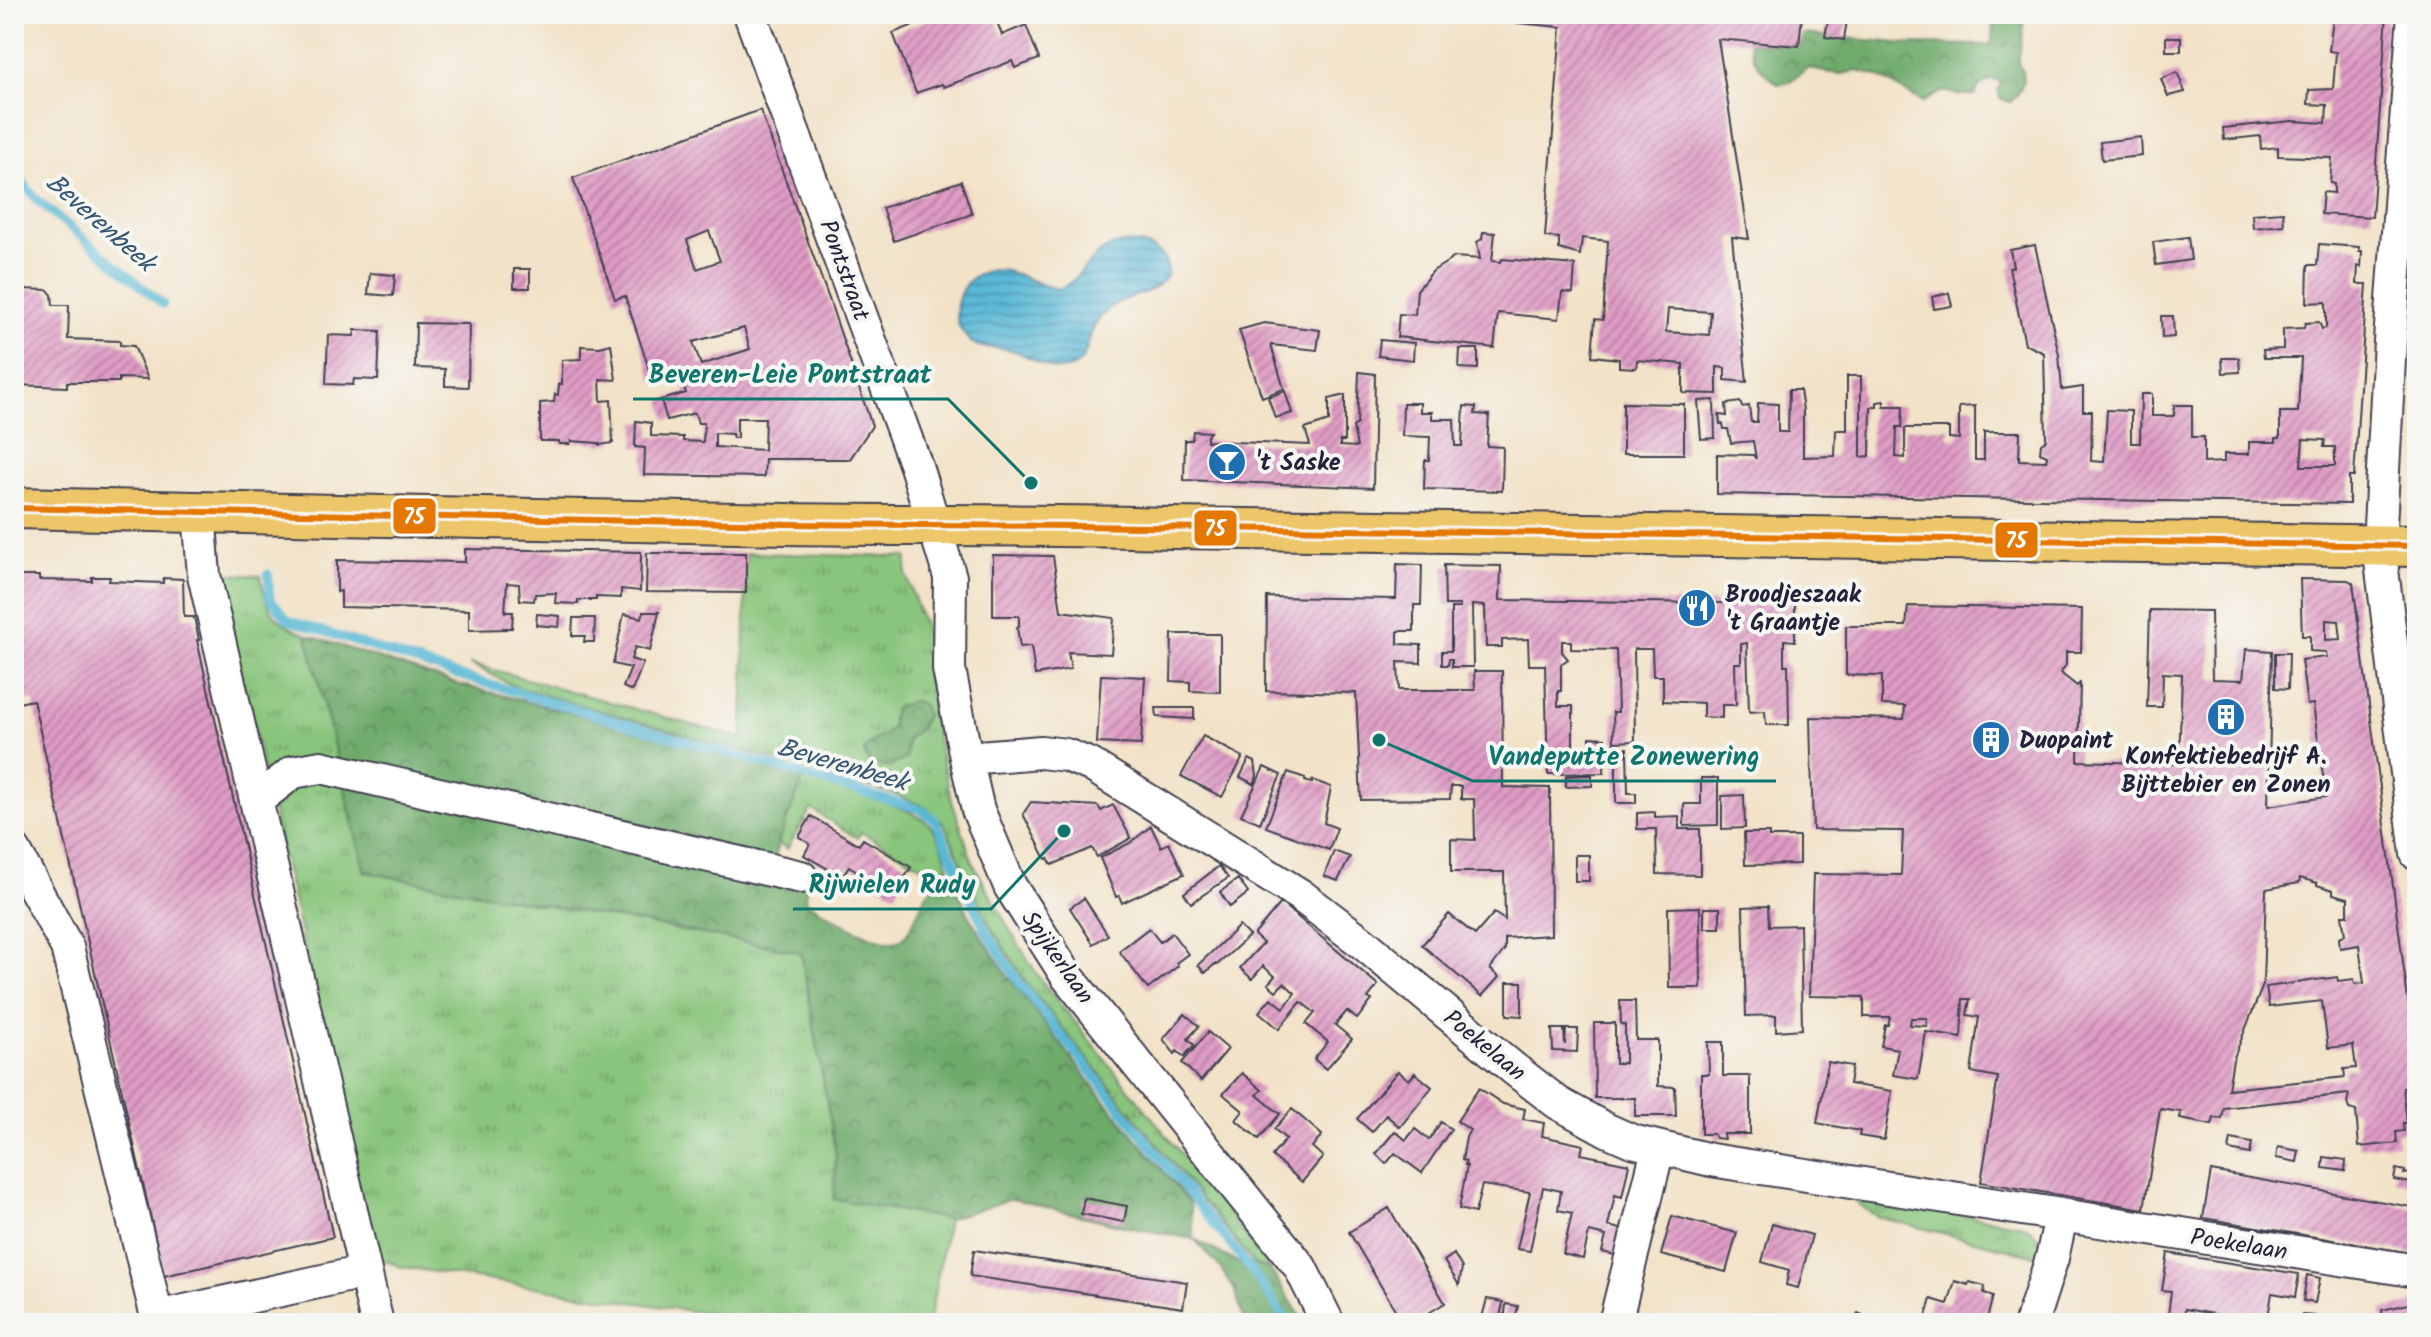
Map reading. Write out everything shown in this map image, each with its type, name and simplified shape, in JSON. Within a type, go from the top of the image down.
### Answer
[{"type":"main road","points":[[14,508],[936,526],[1036,524],[2398,546]]},
{"type":"street","name":"Pontstraat","points":[[750,14],[936,526]]},
{"type":"street","points":[[2414,14],[2389,356],[2417,854]]},
{"type":"street","points":[[210,512],[204,575],[377,1323]]},
{"type":"street","name":"Spijkerlaan","points":[[936,526],[950,577],[949,669],[966,758],[978,810],[1010,886],[1067,976],[1300,1267],[1328,1323]]},
{"type":"street","name":"Poekelaan","points":[[966,758],[1041,752],[1066,755],[1091,765],[1300,895],[1558,1103],[1607,1130],[1658,1149],[2061,1217],[2417,1271]]},
{"type":"street","points":[[256,801],[293,772],[321,767],[801,877]]},
{"type":"street","points":[[14,850],[67,947],[157,1317],[364,1272]]},
{"type":"street","points":[[1615,1323],[1658,1149]]},
{"type":"street","points":[[2031,1323],[2052,1258],[2061,1217]]},
{"type":"green space","points":[[1993,14],[2026,14],[2018,63],[2022,84],[2010,102],[2000,98],[1998,91],[2001,82],[1992,79],[1979,86],[1974,95],[1943,91],[1923,102],[1878,76],[1856,71],[1842,74],[1809,68],[1787,83],[1778,84],[1759,66],[1749,42],[1799,46],[1804,34],[1908,44],[1987,45],[1992,42]]},
{"type":"green space","points":[[746,553],[907,557],[906,574],[927,635],[932,717],[951,798],[973,863],[1040,979],[1214,1194],[1270,1269],[1254,1264],[1026,983],[990,926],[944,824],[924,806],[891,793],[516,687],[469,663],[743,739]]},
{"type":"green space","points":[[218,573],[261,576],[274,614],[287,626],[307,635],[365,872],[801,952],[836,1154],[834,1199],[948,1219],[929,1323],[770,1323],[402,1267],[375,1257]]},
{"type":"green space","points":[[307,635],[457,684],[592,718],[803,779],[778,843],[772,875],[807,884],[806,901],[867,935],[892,942],[905,936],[928,892],[949,868],[970,918],[1007,975],[1190,1203],[1194,1239],[1128,1227],[1012,1199],[948,1219],[834,1199],[836,1154],[801,952],[365,872]]},
{"type":"green space","points":[[914,701],[923,705],[926,715],[920,728],[907,739],[906,758],[890,767],[870,762],[864,751],[892,727],[896,707]]},
{"type":"green space","points":[[803,779],[868,797],[918,816],[936,833],[949,868],[938,881],[918,864],[861,832],[857,838],[811,809],[787,849],[778,843]]},
{"type":"green space","points":[[1848,1196],[2023,1225],[2038,1238],[2040,1257],[1877,1217]]},
{"type":"green space","points":[[1194,1239],[1240,1264],[1270,1269],[1305,1323],[1245,1323],[1235,1291],[1219,1266]]},
{"type":"water","points":[[1122,243],[1147,246],[1160,253],[1167,266],[1167,275],[1148,291],[1117,303],[1099,319],[1077,365],[1063,370],[1054,369],[1015,351],[971,342],[960,328],[957,306],[960,295],[973,278],[983,272],[1003,270],[1059,289],[1076,278],[1101,252]]},
{"type":"building","points":[[942,14],[945,19],[959,14],[994,14],[1002,35],[1026,25],[1039,59],[1015,68],[1012,61],[944,87],[942,84],[916,93],[893,33]]},
{"type":"building","points":[[1475,14],[1802,14],[1799,46],[1718,39],[1749,239],[1732,237],[1747,382],[1725,380],[1725,368],[1717,367],[1717,394],[1683,393],[1683,364],[1637,360],[1636,368],[1619,367],[1619,359],[1592,356],[1595,319],[1603,320],[1608,241],[1582,238],[1580,255],[1559,249],[1559,238],[1545,237],[1561,27],[1474,19]],"holes":[[[1668,309],[1711,312],[1709,335],[1666,332]]]},
{"type":"building","points":[[1829,14],[1838,14],[1837,18],[1847,20],[1844,40],[1825,37]]},
{"type":"building","points":[[2312,14],[2387,14],[2372,217],[2321,214],[2323,192],[2334,193],[2334,184],[2330,183],[2332,158],[2278,156],[2278,147],[2261,149],[2260,136],[2224,140],[2223,128],[2292,121],[2326,123],[2327,105],[2308,104],[2309,90],[2333,89],[2336,52],[2329,51],[2333,18]]},
{"type":"building","points":[[2166,37],[2181,37],[2181,51],[2166,51]]},
{"type":"building","points":[[2177,72],[2185,92],[2168,96],[2161,79]]},
{"type":"building","points":[[760,110],[872,426],[850,459],[765,459],[764,477],[644,475],[645,448],[635,447],[636,421],[651,423],[651,436],[683,437],[683,441],[703,442],[704,423],[698,423],[695,413],[667,420],[661,400],[686,393],[679,372],[653,381],[625,296],[615,299],[573,178]],"holes":[[[709,231],[720,261],[697,269],[687,240]],[[744,328],[750,349],[701,365],[693,342]],[[737,418],[765,418],[764,450],[715,447],[715,433],[732,434],[733,438],[737,438]]]},
{"type":"building","points":[[2141,137],[2142,156],[2102,160],[2100,142]]},
{"type":"building","points":[[961,181],[972,214],[894,241],[882,208]]},
{"type":"building","points":[[2283,212],[2284,225],[2253,228],[2252,214]]},
{"type":"building","points":[[1483,232],[1495,233],[1492,261],[1501,262],[1502,259],[1575,265],[1573,293],[1562,292],[1559,319],[1498,313],[1494,348],[1397,337],[1399,314],[1415,315],[1417,290],[1433,271],[1455,257],[1480,259],[1477,242],[1482,239]]},
{"type":"building","points":[[2188,237],[2191,260],[2156,265],[2153,242]]},
{"type":"building","points":[[2319,244],[2359,247],[2362,251],[2357,284],[2367,284],[2354,477],[2349,477],[2349,504],[1717,494],[1717,454],[1753,455],[1756,459],[1753,441],[1731,443],[1728,429],[1720,424],[1719,415],[1727,416],[1726,404],[1740,402],[1742,407],[1749,406],[1751,422],[1757,422],[1758,403],[1778,404],[1778,432],[1788,432],[1789,390],[1800,390],[1803,457],[1835,456],[1836,430],[1847,430],[1847,376],[1861,376],[1861,457],[1870,456],[1871,407],[1877,407],[1877,402],[1884,401],[1884,406],[1903,406],[1902,427],[1897,427],[1896,457],[1905,458],[1905,428],[1949,428],[1949,438],[1959,439],[1959,407],[1975,406],[1975,460],[1984,460],[1984,432],[2020,432],[2019,460],[2046,461],[2047,455],[2040,452],[2041,443],[2046,440],[2044,353],[2025,344],[2009,268],[2013,267],[2010,250],[2035,245],[2059,355],[2062,390],[2083,387],[2083,411],[2092,411],[2091,461],[2104,462],[2107,410],[2131,411],[2131,443],[2140,443],[2141,394],[2152,394],[2152,416],[2174,416],[2174,405],[2192,405],[2192,437],[2204,437],[2204,463],[2224,462],[2224,454],[2249,454],[2249,442],[2276,442],[2276,438],[2280,438],[2280,412],[2298,412],[2301,358],[2264,358],[2263,350],[2283,349],[2283,329],[2304,328],[2305,323],[2319,322],[2322,329],[2326,328],[2326,302],[2307,303],[2308,265],[2317,265]],"holes":[[[2303,439],[2325,440],[2324,447],[2335,447],[2335,466],[2301,466]]]},
{"type":"building","points":[[514,269],[530,269],[530,288],[514,288]]},
{"type":"building","points":[[370,273],[395,275],[393,296],[368,294]]},
{"type":"building","points":[[21,289],[48,290],[53,305],[69,305],[68,339],[120,341],[120,345],[134,346],[148,379],[67,382],[67,387],[16,385],[14,304],[17,304],[17,294]]},
{"type":"building","points":[[1949,293],[1952,306],[1934,309],[1932,297]]},
{"type":"building","points":[[2161,316],[2173,316],[2174,337],[2162,338]]},
{"type":"building","points":[[416,323],[469,324],[468,387],[445,386],[445,369],[415,368]]},
{"type":"building","points":[[1264,323],[1320,330],[1317,350],[1271,345],[1284,389],[1262,397],[1239,330]]},
{"type":"building","points":[[355,330],[380,331],[378,380],[354,379],[353,385],[326,384],[328,335],[354,336]]},
{"type":"building","points":[[1380,340],[1414,343],[1413,360],[1378,356]]},
{"type":"building","points":[[611,344],[616,380],[600,379],[601,401],[611,400],[613,443],[600,445],[571,441],[570,444],[559,444],[559,441],[540,441],[540,403],[554,402],[555,394],[558,395],[559,384],[562,384],[562,360],[581,359],[581,346]]},
{"type":"building","points":[[1460,349],[1478,349],[1478,369],[1459,368]]},
{"type":"building","points":[[2222,358],[2239,358],[2240,372],[2223,373]]},
{"type":"building","points":[[1359,372],[1375,374],[1373,488],[1184,480],[1185,440],[1192,440],[1193,431],[1210,432],[1207,441],[1310,445],[1305,429],[1329,421],[1329,399],[1345,395],[1345,441],[1340,441],[1340,446],[1357,447],[1353,427],[1357,424]]},
{"type":"building","points":[[1285,391],[1292,413],[1275,418],[1268,397]]},
{"type":"building","points":[[1714,400],[1715,438],[1701,439],[1698,401]]},
{"type":"building","points":[[1403,403],[1420,403],[1420,412],[1432,412],[1432,419],[1454,419],[1455,446],[1462,446],[1464,406],[1476,407],[1475,414],[1489,415],[1487,446],[1503,447],[1502,491],[1424,489],[1430,437],[1402,436]]},
{"type":"building","points":[[1623,403],[1684,404],[1684,454],[1623,454]]},
{"type":"building","points":[[465,549],[641,552],[640,591],[621,589],[621,598],[596,597],[596,600],[578,600],[578,604],[555,603],[556,593],[535,594],[534,601],[520,600],[519,584],[507,583],[505,612],[513,612],[512,628],[505,629],[469,630],[469,610],[341,607],[341,591],[337,592],[337,560],[465,562]]},
{"type":"building","points":[[647,553],[746,553],[746,593],[646,592]]},
{"type":"building","points":[[993,555],[1053,556],[1061,611],[1114,618],[1111,654],[1068,652],[1071,669],[1035,675],[1031,646],[1020,647],[1019,616],[993,616]]},
{"type":"building","points":[[1397,564],[1422,565],[1421,605],[1414,605],[1414,631],[1398,631],[1398,644],[1421,645],[1421,663],[1398,662],[1399,690],[1475,690],[1474,671],[1502,671],[1503,787],[1550,788],[1551,935],[1505,938],[1505,949],[1490,969],[1499,977],[1482,996],[1422,945],[1449,914],[1475,935],[1494,913],[1505,920],[1504,872],[1451,872],[1451,839],[1475,840],[1474,799],[1461,799],[1461,786],[1451,786],[1450,799],[1361,800],[1356,693],[1266,691],[1267,597],[1396,599]]},
{"type":"building","points":[[1444,565],[1501,566],[1500,600],[1795,604],[1795,641],[1784,640],[1784,665],[1788,665],[1789,725],[1766,725],[1765,711],[1749,712],[1747,643],[1741,644],[1741,663],[1735,663],[1736,705],[1722,705],[1722,718],[1703,717],[1703,703],[1663,701],[1663,676],[1653,676],[1652,649],[1634,649],[1635,741],[1614,742],[1613,712],[1618,712],[1616,650],[1571,649],[1571,641],[1562,641],[1562,652],[1568,659],[1561,664],[1558,706],[1573,706],[1573,752],[1590,751],[1590,737],[1605,738],[1604,773],[1548,774],[1545,665],[1529,665],[1528,639],[1502,640],[1502,647],[1486,647],[1485,606],[1472,605],[1473,667],[1452,667],[1452,659],[1449,659],[1448,665],[1442,665],[1442,651],[1451,651],[1451,608],[1460,608],[1460,605],[1445,605]]},
{"type":"building","points":[[19,576],[39,576],[39,580],[92,581],[92,577],[110,577],[109,581],[163,583],[163,578],[183,579],[184,617],[194,617],[333,1237],[164,1276],[33,700],[18,703],[14,683],[14,596],[18,596]]},
{"type":"building","points":[[2300,579],[2348,580],[2353,583],[2417,1068],[2417,1087],[2403,1088],[2407,1123],[2403,1123],[2404,1131],[2396,1132],[2397,1143],[2359,1147],[2356,1111],[2349,1109],[2349,1094],[2224,1108],[2222,1119],[2214,1118],[2212,1125],[2180,1119],[2181,1112],[2160,1109],[2144,1209],[1981,1182],[1998,1077],[1971,1072],[1979,1017],[1967,1015],[1970,999],[1963,999],[1961,1038],[1926,1032],[1918,1079],[1893,1075],[1898,1049],[1881,1046],[1885,1025],[1888,1025],[1890,1017],[1864,1017],[1864,997],[1809,996],[1813,874],[1901,875],[1903,831],[1813,830],[1810,717],[1904,719],[1905,706],[1882,705],[1882,676],[1846,675],[1846,626],[1906,626],[1908,606],[2082,609],[2081,652],[2066,652],[2066,665],[2061,672],[2077,686],[2080,683],[2078,761],[2179,764],[2182,674],[2163,673],[2162,707],[2147,707],[2150,610],[2211,611],[2212,679],[2243,680],[2246,649],[2272,651],[2268,806],[2326,797],[2313,704],[2307,705],[2301,660],[2327,657],[2326,652],[2310,651],[2310,636],[2302,636]],"holes":[[[2326,620],[2339,621],[2341,639],[2326,640]],[[2300,878],[2317,883],[2333,890],[2333,894],[2348,898],[2348,915],[2342,915],[2345,935],[2339,938],[2340,948],[2359,945],[2364,983],[2355,984],[2354,979],[2338,981],[2337,977],[2266,987],[2269,1007],[2322,1001],[2328,1048],[2353,1045],[2356,1068],[2344,1069],[2345,1077],[2228,1089],[2233,1060],[2263,985],[2266,889],[2299,883]],[[1911,1018],[1927,1018],[1927,1026],[1910,1025]]]},
{"type":"building","points":[[643,612],[659,612],[650,651],[635,647],[631,659],[643,663],[632,691],[623,687],[631,668],[613,664],[624,614],[642,618]]},
{"type":"building","points":[[537,614],[560,616],[559,627],[536,625]]},
{"type":"building","points":[[573,618],[595,618],[594,642],[584,642],[585,636],[572,636]]},
{"type":"building","points":[[1172,634],[1220,634],[1220,692],[1190,691],[1190,682],[1171,681]]},
{"type":"building","points":[[2275,653],[2289,653],[2288,689],[2275,688]]},
{"type":"building","points":[[1101,675],[1145,677],[1141,745],[1097,743]]},
{"type":"building","points":[[1156,708],[1194,708],[1194,719],[1157,717]]},
{"type":"building","points":[[1203,736],[1243,757],[1222,797],[1181,776]]},
{"type":"building","points":[[1616,748],[1627,748],[1628,793],[1636,793],[1636,803],[1616,803]]},
{"type":"building","points":[[1249,759],[1255,762],[1257,776],[1254,784],[1240,777]]},
{"type":"building","points":[[1264,767],[1281,775],[1260,823],[1241,815]]},
{"type":"building","points":[[1288,772],[1305,778],[1305,781],[1312,783],[1312,780],[1331,787],[1324,823],[1337,828],[1329,850],[1266,827]]},
{"type":"building","points":[[1592,775],[1592,786],[1566,787],[1566,776]]},
{"type":"building","points":[[1701,778],[1718,778],[1718,825],[1684,826],[1684,804],[1701,804]]},
{"type":"building","points":[[1744,795],[1745,828],[1722,829],[1722,796]]},
{"type":"building","points":[[1031,802],[1098,806],[1101,811],[1113,805],[1131,838],[1097,857],[1092,848],[1052,865],[1023,814]]},
{"type":"building","points":[[1655,812],[1655,817],[1679,816],[1679,829],[1700,829],[1700,875],[1657,874],[1656,829],[1637,829],[1637,813]]},
{"type":"building","points":[[811,816],[859,845],[863,839],[911,867],[895,894],[849,866],[842,877],[804,855],[810,844],[799,837]]},
{"type":"building","points":[[1151,826],[1161,847],[1169,843],[1184,874],[1122,903],[1119,896],[1116,897],[1100,858],[1130,843]]},
{"type":"building","points":[[1744,833],[1799,837],[1799,864],[1745,865]]},
{"type":"building","points":[[1334,851],[1350,857],[1338,881],[1324,876]]},
{"type":"building","points":[[1575,855],[1589,855],[1589,881],[1575,881]]},
{"type":"building","points":[[1219,866],[1228,878],[1191,903],[1184,893]]},
{"type":"building","points":[[1238,879],[1248,893],[1230,907],[1220,892]]},
{"type":"building","points":[[1084,898],[1108,935],[1093,944],[1070,908]]},
{"type":"building","points":[[1281,903],[1378,985],[1368,998],[1372,1000],[1357,1019],[1347,1011],[1335,1025],[1352,1039],[1326,1069],[1314,1059],[1328,1042],[1306,1024],[1315,1013],[1301,1002],[1279,1029],[1259,1012],[1271,998],[1284,1008],[1295,993],[1284,983],[1276,991],[1268,984],[1275,976],[1263,966],[1252,979],[1240,968],[1263,943],[1254,935]]},
{"type":"building","points":[[1768,906],[1769,926],[1800,925],[1802,1029],[1776,1031],[1776,1015],[1746,1016],[1743,907]]},
{"type":"building","points":[[1700,907],[1701,988],[1669,988],[1668,908]]},
{"type":"building","points":[[1704,908],[1720,908],[1720,928],[1704,928]]},
{"type":"building","points":[[1239,926],[1249,936],[1205,973],[1198,965]]},
{"type":"building","points":[[1149,928],[1160,942],[1172,933],[1188,954],[1176,963],[1178,966],[1148,989],[1119,951]]},
{"type":"building","points":[[1507,982],[1522,982],[1522,1016],[1507,1015]]},
{"type":"building","points":[[1620,1001],[1635,1001],[1636,1040],[1658,1040],[1658,1086],[1675,1087],[1676,1116],[1635,1116],[1635,1098],[1595,1098],[1594,1023],[1615,1023],[1615,1063],[1625,1063],[1625,1025],[1621,1024]]},
{"type":"building","points":[[1185,1014],[1199,1026],[1188,1039],[1194,1045],[1184,1057],[1177,1051],[1175,1054],[1163,1039]]},
{"type":"building","points":[[1552,1029],[1564,1029],[1565,1045],[1566,1029],[1578,1029],[1577,1052],[1553,1051]]},
{"type":"building","points":[[1208,1032],[1228,1049],[1201,1081],[1182,1063]]},
{"type":"building","points":[[1708,1042],[1723,1042],[1723,1076],[1750,1076],[1750,1134],[1723,1134],[1724,1139],[1716,1138],[1713,1134],[1701,1134],[1701,1074],[1709,1074]]},
{"type":"building","points":[[1828,1062],[1852,1066],[1849,1084],[1892,1091],[1884,1140],[1859,1136],[1860,1131],[1817,1123]]},
{"type":"building","points":[[1398,1071],[1409,1080],[1415,1073],[1432,1087],[1400,1127],[1386,1115],[1372,1132],[1357,1119]]},
{"type":"building","points":[[1242,1073],[1262,1090],[1257,1095],[1280,1114],[1259,1139],[1236,1120],[1243,1111],[1223,1094]]},
{"type":"building","points":[[1479,1088],[1503,1104],[1525,1109],[1523,1119],[1544,1123],[1542,1136],[1583,1145],[1581,1154],[1629,1164],[1622,1197],[1615,1195],[1608,1226],[1621,1229],[1615,1255],[1602,1252],[1606,1236],[1589,1232],[1583,1259],[1563,1254],[1572,1213],[1558,1210],[1561,1191],[1543,1187],[1530,1251],[1517,1249],[1530,1192],[1482,1185],[1475,1213],[1459,1209],[1467,1166],[1466,1161],[1462,1160],[1470,1130],[1457,1121]]},
{"type":"building","points":[[1292,1109],[1322,1135],[1312,1147],[1323,1157],[1302,1182],[1272,1156],[1286,1139],[1274,1129]]},
{"type":"building","points":[[1441,1122],[1451,1129],[1422,1173],[1395,1153],[1386,1164],[1376,1154],[1395,1131],[1406,1140],[1415,1129],[1429,1140]]},
{"type":"building","points":[[2231,1139],[2252,1143],[2250,1154],[2229,1150]]},
{"type":"building","points":[[2278,1147],[2299,1151],[2297,1162],[2276,1158]]},
{"type":"building","points":[[2324,1157],[2346,1160],[2345,1171],[2323,1168]]},
{"type":"building","points":[[2396,1169],[2405,1171],[2404,1174],[2417,1172],[2417,1184],[2394,1180]]},
{"type":"building","points":[[2211,1171],[2417,1208],[2417,1254],[2203,1218]]},
{"type":"building","points":[[1084,1198],[1127,1206],[1124,1222],[1081,1214]]},
{"type":"building","points":[[1389,1208],[1445,1303],[1412,1323],[1403,1323],[1349,1232]]},
{"type":"building","points":[[1672,1216],[1737,1233],[1726,1272],[1661,1255]]},
{"type":"building","points":[[1772,1224],[1812,1235],[1798,1288],[1786,1285],[1789,1270],[1762,1262]]},
{"type":"building","points":[[974,1250],[1187,1282],[1183,1308],[970,1276]]},
{"type":"building","points":[[2168,1253],[2299,1274],[2295,1297],[2272,1293],[2267,1323],[2247,1323],[2248,1320],[2185,1309],[2183,1323],[2167,1323],[2171,1291],[2162,1290]]},
{"type":"building","points":[[1454,1254],[1462,1268],[1459,1285],[1444,1261]]},
{"type":"building","points":[[2307,1275],[2320,1278],[2315,1303],[2303,1301]]},
{"type":"building","points":[[1955,1281],[1985,1286],[1984,1293],[1993,1296],[1986,1323],[1924,1323],[1931,1299],[1948,1304]]},
{"type":"building","points":[[1487,1299],[1503,1302],[1499,1323],[1458,1323],[1459,1317],[1481,1321]]},
{"type":"building","points":[[2417,1302],[2417,1323],[2383,1323],[2382,1310]]},
{"type":"building","points":[[1506,1304],[1518,1306],[1514,1323],[1504,1323]]},
{"type":"building","points":[[1858,1313],[1878,1323],[1852,1323]]},
{"type":"building","points":[[2302,1315],[2315,1316],[2315,1323],[2301,1323]]},
{"type":"waterway","name":"Beverenbeek","points":[[14,171],[37,200],[163,304]]},
{"type":"waterway","name":"Beverenbeek","points":[[268,574],[270,598],[288,620],[454,674],[920,809],[935,820],[986,931],[1020,984],[1255,1275],[1288,1323]]},
{"type":"transit line","name":"75","points":[[14,508],[786,524],[2417,546]]},
{"type":"place","name":"'t Saske","points":[[1227,462]]},
{"type":"place","name":"Beveren-Leie Pontstraat","points":[[1031,483]]},
{"type":"place","name":"Broodjeszaak 't Graantje","points":[[1697,608]]},
{"type":"place","name":"Konfektiebedrijf A. Bijttebier en Zonen","points":[[2226,717]]},
{"type":"place","name":"Vandeputte Zonewering","points":[[1379,740]]},
{"type":"place","name":"Duopaint","points":[[1991,740]]},
{"type":"place","name":"Rijwielen Rudy","points":[[1064,831]]}]
